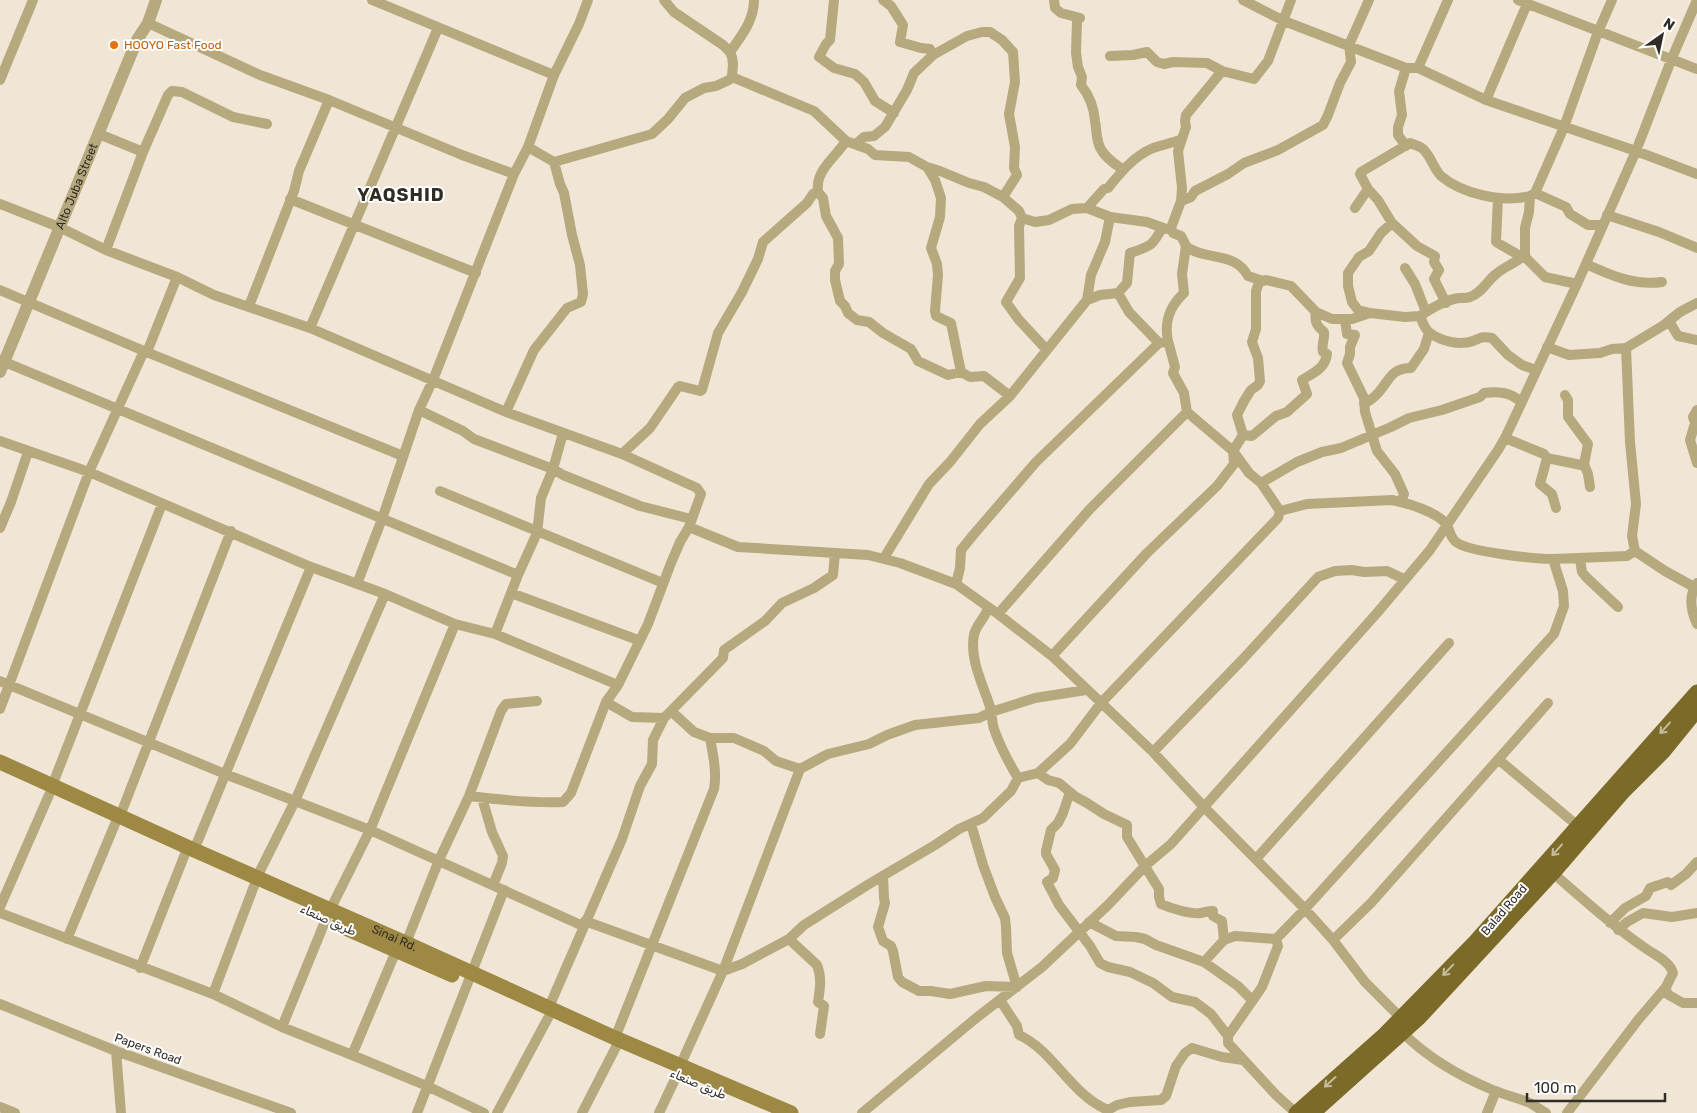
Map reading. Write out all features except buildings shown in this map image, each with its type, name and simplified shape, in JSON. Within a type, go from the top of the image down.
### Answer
[{"type":"highway","name":"Balad Road","points":[[1296,1113],[1402,1026],[1697,692]]},
{"type":"highway","name":"Balad Road","points":[[1313,1113],[1402,1026],[1470,964],[1553,873],[1622,793],[1663,752],[1697,710]]},
{"type":"main road","points":[[0,762],[51,790]]},
{"type":"main road","name":"طريق صنعاء","points":[[0,772],[51,790],[674,1068],[767,1113]]},
{"type":"main road","points":[[674,1068],[791,1113]]},
{"type":"street","points":[[0,80],[33,0]]},
{"type":"street","name":"Alto Juba Street","points":[[1,365],[137,40],[148,23],[156,0]]},
{"type":"street","points":[[372,0],[554,76]]},
{"type":"street","points":[[357,584],[382,519],[419,410],[433,380],[514,174],[528,147],[554,76],[579,24],[588,0]]},
{"type":"street","points":[[554,162],[652,134],[668,119],[685,98],[704,88],[716,86],[732,77],[733,64],[730,52],[723,45],[674,12],[664,0]]},
{"type":"street","points":[[730,52],[750,23],[754,0]]},
{"type":"street","points":[[834,0],[830,40],[819,57],[834,68],[855,74],[864,82],[875,101],[894,113]]},
{"type":"street","points":[[883,0],[891,6],[903,25],[900,42],[930,49],[933,55]]},
{"type":"street","points":[[1054,0],[1055,8],[1061,13],[1080,18],[1077,20],[1076,34],[1078,67],[1082,77],[1081,85],[1087,92],[1092,107],[1098,144],[1109,159],[1122,170]]},
{"type":"street","points":[[1243,0],[1284,21],[1406,68],[1418,68],[1486,100],[1636,151],[1697,174]]},
{"type":"street","points":[[1110,56],[1147,52],[1157,62],[1164,64],[1173,62],[1207,63],[1222,71],[1254,78],[1258,76],[1268,61],[1291,0]]},
{"type":"street","points":[[1181,201],[1244,163],[1278,150],[1323,125],[1340,83],[1351,62],[1349,45],[1369,0]]},
{"type":"street","points":[[1418,68],[1448,0]]},
{"type":"street","points":[[1392,223],[1380,233],[1369,251],[1359,257],[1348,273],[1348,286],[1352,302],[1358,310],[1405,317],[1423,314],[1434,306],[1454,299],[1470,297],[1487,285],[1498,273],[1523,257],[1525,228],[1532,194],[1564,127],[1598,32],[1612,0]]},
{"type":"street","points":[[862,1113],[920,1064],[1042,967],[1145,866],[1171,844],[1377,613],[1430,550],[1505,438],[1577,284],[1636,151],[1697,0]]},
{"type":"street","points":[[1486,100],[1523,2],[1697,69]]},
{"type":"street","points":[[148,23],[260,75],[329,100],[462,155],[514,174]]},
{"type":"street","points":[[310,328],[352,225],[438,28]]},
{"type":"street","points":[[1002,197],[1017,175],[1014,168],[1015,147],[1009,114],[1014,82],[1013,52],[1002,40],[990,32],[967,36],[933,55],[914,73],[894,113],[882,130],[874,136],[864,137],[852,142],[822,169],[817,184],[818,192],[823,198],[826,216],[838,238],[839,264],[835,271],[835,280],[840,301],[848,313],[857,320],[869,322],[883,333],[911,349],[918,361],[948,375],[961,372],[970,377],[984,376],[1010,396]]},
{"type":"street","points":[[1406,68],[1399,91],[1402,115],[1398,127],[1398,135],[1406,146]]},
{"type":"street","points":[[1087,300],[1118,293],[1128,283],[1130,253],[1149,246],[1167,228],[1181,201],[1182,188],[1178,151],[1180,140],[1186,127],[1185,121],[1189,110],[1222,71]]},
{"type":"street","points":[[732,77],[814,111],[852,142],[868,149],[875,155],[909,157],[927,167],[984,187],[1002,197],[1020,212],[1022,218],[1019,226],[1020,278],[1006,302],[1019,320],[1046,349]]},
{"type":"street","points":[[106,250],[143,152],[168,95],[172,91],[182,92],[233,117],[268,124]]},
{"type":"street","points":[[249,306],[299,171],[329,100]]},
{"type":"street","points":[[99,134],[143,152]]},
{"type":"street","points":[[1087,208],[1104,188],[1108,188],[1122,170],[1148,151],[1180,140]]},
{"type":"street","points":[[1446,303],[1434,279],[1439,270],[1434,262],[1435,256],[1417,246],[1392,223],[1378,200],[1368,189],[1360,174],[1410,143],[1423,148],[1440,175],[1481,195],[1498,198],[1520,198],[1532,194],[1566,207],[1570,214],[1588,225],[1602,225]]},
{"type":"street","points":[[506,412],[534,350],[568,308],[581,302],[583,294],[580,264],[564,193],[554,162],[528,147]]},
{"type":"street","points":[[927,167],[935,180],[941,198],[940,217],[931,248],[937,264],[938,275],[934,311],[936,316],[950,321],[952,324],[961,372]]},
{"type":"street","points":[[1355,208],[1368,189]]},
{"type":"street","points":[[622,454],[650,428],[678,387],[702,390],[718,333],[742,292],[758,258],[763,242],[807,203],[813,194],[818,192]]},
{"type":"street","points":[[1498,198],[1496,242],[1523,257],[1544,276],[1577,284]]},
{"type":"street","points":[[290,199],[476,273]]},
{"type":"street","points":[[0,204],[59,227],[106,250],[177,277],[214,296],[249,306],[310,328],[506,412],[622,454],[697,488],[700,494],[690,523],[680,542],[648,624],[638,640],[618,685],[606,702],[571,793],[563,802],[529,803],[469,796]]},
{"type":"street","points":[[956,584],[960,568],[961,550],[1036,462],[1164,342],[1165,327],[1176,301],[1184,293],[1182,274],[1186,246],[1181,236],[1167,228],[1147,222],[1110,217],[1087,208],[1072,209],[1049,220],[1035,222],[1022,218]]},
{"type":"street","points":[[1607,215],[1659,232],[1697,248]]},
{"type":"street","points":[[884,558],[929,484],[950,462],[980,424],[1010,396],[1087,300],[1091,275],[1105,242],[1110,217]]},
{"type":"street","points":[[1186,246],[1202,253],[1230,260],[1245,270],[1248,276],[1291,286],[1316,312],[1332,319],[1346,320],[1370,313]]},
{"type":"street","points":[[1586,264],[1633,282],[1662,282]]},
{"type":"street","points":[[1364,404],[1379,392],[1388,378],[1403,369],[1411,368],[1424,349],[1429,333],[1414,284],[1406,268]]},
{"type":"street","points":[[0,709],[5,682],[90,472],[177,277]]},
{"type":"street","points":[[1052,656],[1147,554],[1217,486],[1234,464],[1233,451],[1243,435],[1237,414],[1251,390],[1258,385],[1260,380],[1258,358],[1252,342],[1256,329],[1256,291],[1260,280]]},
{"type":"street","points":[[0,290],[145,352],[403,456]]},
{"type":"street","points":[[1118,293],[1129,312],[1164,342],[1174,360],[1175,367],[1173,372],[1184,393],[1187,412],[1233,451],[1249,473],[1261,483],[1280,511]]},
{"type":"street","points":[[1547,347],[1570,355],[1600,353],[1612,349],[1626,348],[1697,302]]},
{"type":"street","points":[[1243,435],[1252,436],[1276,416],[1287,412],[1307,394],[1302,380],[1316,372],[1326,362],[1327,354],[1323,352],[1322,347],[1325,339],[1324,332],[1318,327],[1315,320],[1316,312]]},
{"type":"street","points":[[1346,320],[1347,334],[1355,334],[1347,363],[1364,398],[1364,412],[1371,428],[1377,451],[1395,474],[1404,494],[1401,502]]},
{"type":"street","points":[[1669,321],[1678,336],[1697,340]]},
{"type":"street","points":[[1429,333],[1458,343],[1472,342],[1480,337],[1492,338],[1514,360],[1536,370]]},
{"type":"street","points":[[1626,348],[1630,442],[1636,504],[1632,536],[1635,551],[1665,570],[1696,585],[1691,596],[1697,624]]},
{"type":"street","points":[[1,365],[118,410],[518,575]]},
{"type":"street","points":[[1261,483],[1297,462],[1322,452],[1341,448],[1409,418],[1442,410],[1474,399],[1484,393],[1499,392],[1514,395],[1521,402]]},
{"type":"street","points":[[1565,395],[1568,400],[1568,417],[1588,444],[1584,464],[1590,487]]},
{"type":"street","points":[[419,410],[463,431],[474,439],[553,469],[640,506],[690,523],[738,547],[868,555],[884,558],[956,584],[1052,656],[1153,752],[1334,940],[1416,1046],[1435,1061],[1460,1076],[1530,1103],[1546,1113]]},
{"type":"street","points":[[1697,410],[1693,416],[1695,423],[1690,440],[1697,463]]},
{"type":"street","points":[[998,614],[1090,509],[1187,412]]},
{"type":"street","points":[[495,634],[537,533],[541,498],[553,469],[563,433]]},
{"type":"street","points":[[1505,438],[1544,454],[1547,458],[1584,464]]},
{"type":"street","points":[[0,440],[28,452],[90,472],[162,504],[232,531],[311,567],[385,594],[455,624],[495,634],[618,685]]},
{"type":"street","points":[[0,528],[28,452]]},
{"type":"street","points":[[1547,458],[1540,484],[1552,494],[1556,508]]},
{"type":"street","points":[[440,491],[537,533],[663,583]]},
{"type":"street","points":[[1280,511],[1307,504],[1392,500],[1430,512],[1446,525],[1450,535],[1457,544],[1502,554],[1536,559],[1580,559],[1628,556],[1635,551]]},
{"type":"street","points":[[0,907],[51,790],[162,504]]},
{"type":"street","points":[[1018,778],[1038,774],[1070,744],[1100,703],[1272,525],[1278,518],[1280,511]]},
{"type":"street","points":[[67,939],[118,820],[232,531]]},
{"type":"street","points":[[497,1113],[548,1012],[584,923],[622,839],[640,786],[652,764],[653,740],[667,715],[723,658],[724,650],[765,621],[782,603],[814,588],[833,575],[835,553]]},
{"type":"street","points":[[1276,939],[1554,634],[1564,606],[1563,590],[1554,559]]},
{"type":"street","points":[[1580,559],[1582,572],[1586,578],[1618,607]]},
{"type":"street","points":[[140,968],[189,852],[225,774],[311,567]]},
{"type":"street","points":[[1153,752],[1243,660],[1318,577],[1335,571],[1352,570],[1364,572],[1387,571],[1404,579]]},
{"type":"street","points":[[511,593],[638,640]]},
{"type":"street","points":[[213,994],[255,882],[295,801],[385,594]]},
{"type":"street","points":[[988,607],[987,612],[976,626],[974,636],[979,677],[991,712],[994,728],[1007,760],[1018,778]]},
{"type":"street","points":[[282,1027],[328,914],[370,830],[455,624]]},
{"type":"street","points":[[1256,859],[1449,643]]},
{"type":"street","points":[[5,682],[225,774],[370,830],[504,890],[584,923],[723,971],[742,964],[789,939],[804,925],[959,829],[984,818],[1011,791],[1018,778]]},
{"type":"street","points":[[659,1113],[674,1068],[723,971],[800,769],[828,754],[869,744],[915,725],[979,718],[991,712],[1035,698],[1086,690]]},
{"type":"street","points":[[352,1055],[469,796],[501,711],[506,704],[537,701]]},
{"type":"street","points":[[606,702],[632,717],[667,715],[694,732],[710,738],[734,738],[764,752],[776,760],[800,769]]},
{"type":"street","points":[[1334,940],[1371,903],[1548,703]]},
{"type":"street","points":[[582,1113],[616,1042],[651,946],[714,790],[716,770],[713,764],[710,738]]},
{"type":"street","points":[[1499,760],[1578,826]]},
{"type":"street","points":[[1038,774],[1048,780],[1059,782],[1076,798],[1127,825],[1127,837],[1159,889],[1161,904],[1172,909],[1200,913],[1213,911],[1213,916],[1222,921],[1224,940]]},
{"type":"street","points":[[1070,792],[1064,813],[1051,830],[1046,854],[1055,870],[1053,878],[1047,882],[1059,905],[1100,963],[1108,967],[1130,972],[1172,997],[1195,1002],[1211,1014],[1228,1036]]},
{"type":"street","points":[[482,798],[492,832],[503,856],[493,885]]},
{"type":"street","points":[[971,824],[983,865],[1004,918],[1007,953],[1017,987]]},
{"type":"street","points":[[1614,927],[1625,908],[1646,896],[1650,888],[1668,882],[1671,885],[1686,874],[1697,862]]},
{"type":"street","points":[[1553,873],[1614,927],[1664,960],[1672,968],[1673,973],[1666,987],[1638,1020],[1567,1113]]},
{"type":"street","points":[[883,876],[885,902],[878,927],[883,941],[891,946],[898,977],[902,982],[919,991],[950,994],[986,986],[1017,987]]},
{"type":"street","points":[[417,1113],[504,890]]},
{"type":"street","points":[[0,913],[140,968],[213,994],[282,1027],[426,1086],[484,1113]]},
{"type":"street","points":[[1614,927],[1643,913],[1672,917],[1697,913]]},
{"type":"street","points":[[1089,922],[1116,936],[1136,936],[1204,962],[1238,986],[1252,1000]]},
{"type":"street","points":[[1204,962],[1224,940],[1235,936],[1276,939]]},
{"type":"street","points":[[789,939],[817,965],[820,971],[818,1002],[824,1006],[820,1034]]},
{"type":"street","points":[[1276,939],[1278,946],[1262,987],[1228,1036],[1228,1043],[1242,1060],[1296,1113]]},
{"type":"street","points":[[1666,987],[1666,994],[1678,1002],[1697,1003]]},
{"type":"street","points":[[1000,1000],[1017,1026],[1019,1035],[1028,1039],[1068,1080],[1107,1112],[1117,1105],[1161,1100],[1166,1096],[1176,1066],[1185,1053],[1192,1048],[1222,1057],[1242,1060]]},
{"type":"street","name":"Papers Road","points":[[0,1004],[116,1051],[290,1113]]},
{"type":"street","points":[[116,1051],[121,1113]]},
{"type":"street","points":[[1487,1113],[1496,1091]]},
{"type":"street","points":[[0,1107],[15,1113]]},
{"type":"place","name":"HOOYO Fast Food","points":[[114,45]]},
{"type":"district","name":"YAQSHID","points":[[401,195]]}]
